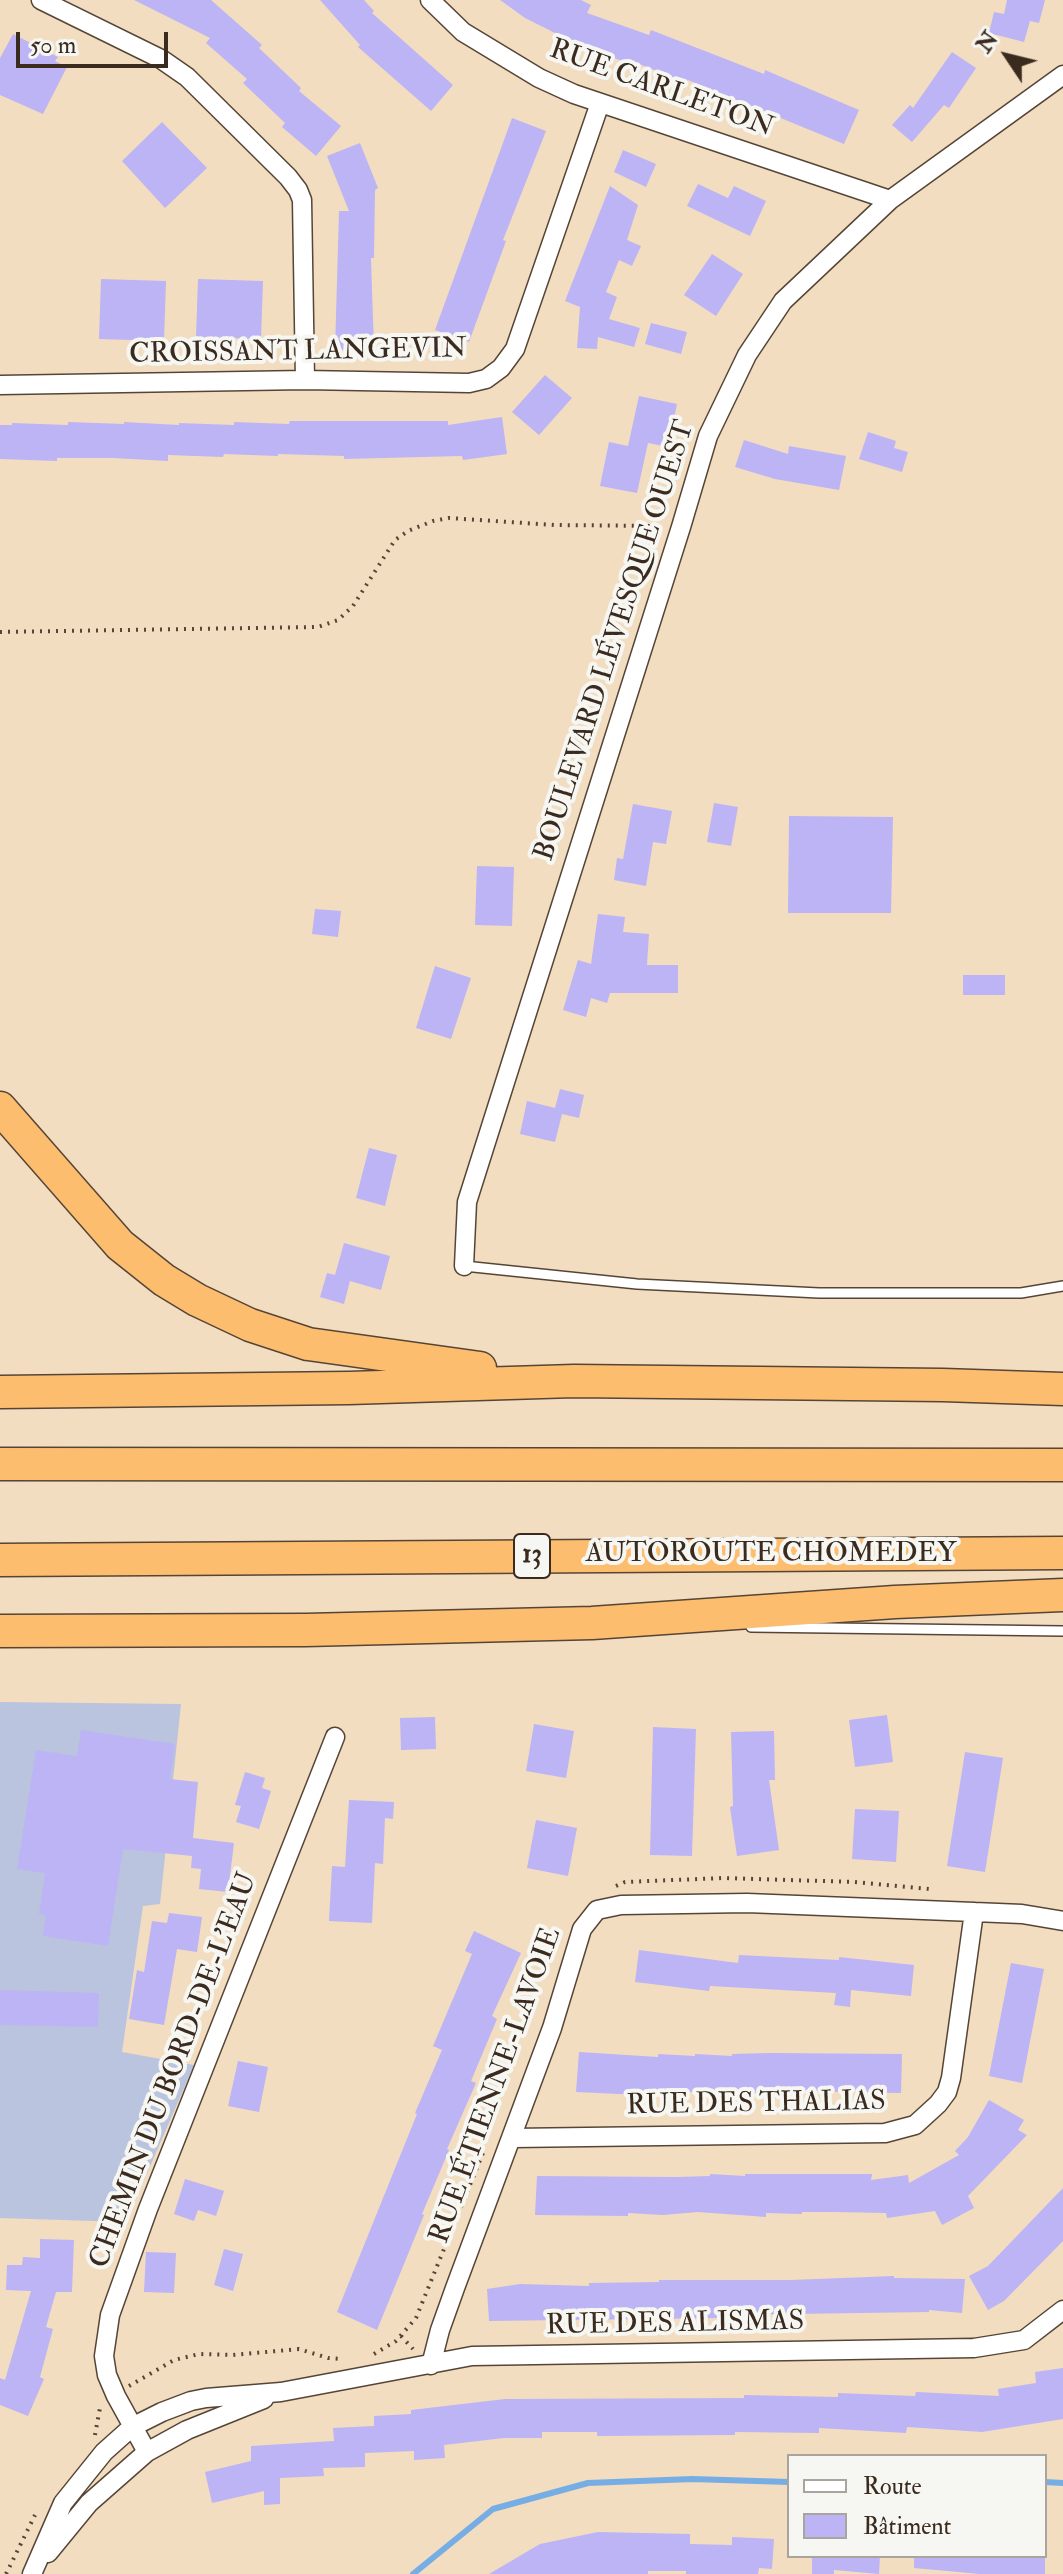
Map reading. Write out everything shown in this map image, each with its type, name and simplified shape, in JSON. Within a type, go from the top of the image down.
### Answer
[{"type":"highway","points":[[0,1108],[120,1245],[164,1280],[216,1310],[268,1332],[329,1348],[574,1381]]},
{"type":"highway","points":[[0,1392],[574,1381],[1063,1389]]},
{"type":"highway","points":[[0,1464],[1063,1465]]},
{"type":"highway","name":"AUTOROUTE CHOMEDEY","points":[[0,1560],[1063,1553]]},
{"type":"highway","points":[[0,1631],[306,1630],[592,1623],[895,1602],[1063,1595]]},
{"type":"street","points":[[41,0],[161,59],[187,77],[298,190],[302,200],[305,380]]},
{"type":"street","name":"RUE CARLETON","points":[[430,0],[463,32],[539,78],[600,103],[890,200]]},
{"type":"street","name":"BOULEVARD LÉVESQUE OUEST","points":[[464,1266],[467,1202],[708,436],[747,355],[783,301],[890,200],[1063,75]]},
{"type":"street","name":"CROISSANT LANGEVIN","points":[[0,385],[305,380],[469,383],[486,379],[501,368],[515,349],[600,103]]},
{"type":"street","name":"CHEMIN DU BORD-DE-L'EAU","points":[[147,2452],[107,2375],[104,2356],[110,2315],[148,2209],[335,1737]]},
{"type":"street","name":"RUE ÉTIENNE-LAVOIE","points":[[431,2365],[455,2288],[552,2028],[582,1929],[597,1910],[621,1905],[747,1903],[1022,1914],[1063,1921]]},
{"type":"street","name":"RUE DES THALIAS","points":[[513,2138],[885,2133],[915,2125],[938,2104],[947,2092],[951,2078],[974,1912]]},
{"type":"street","name":"RUE DES ALISMAS","points":[[132,2427],[162,2412],[206,2398],[281,2392],[472,2356],[974,2348],[1024,2340],[1063,2310]]},
{"type":"street","name":"RUE DES ALISMAS","points":[[147,2452],[187,2430],[281,2392]]},
{"type":"street","points":[[33,2574],[50,2529],[71,2489],[104,2452],[132,2427]]},
{"type":"street","points":[[33,2574],[77,2516],[118,2475],[147,2452]]},
{"type":"lane","points":[[464,1266],[637,1284],[819,1293],[1021,1293],[1063,1286]]},
{"type":"lane","points":[[592,1623],[715,1626]]},
{"type":"lane","points":[[745,1627],[1063,1631]]},
{"type":"path","points":[[0,632],[318,627],[338,620],[353,606],[395,540],[433,521],[449,518],[554,525],[670,526]]},
{"type":"path","points":[[608,1889],[625,1882],[723,1878],[854,1882],[942,1890]]},
{"type":"path","points":[[369,2356],[401,2336],[416,2318],[485,2148]]},
{"type":"path","points":[[401,2336],[412,2347]]},
{"type":"path","points":[[132,2383],[174,2360],[199,2354],[233,2355],[299,2349],[333,2359],[351,2359]]},
{"type":"shaded area","points":[[0,1702],[181,1704],[160,1904],[143,1906],[122,2052],[194,2065],[126,2222],[0,2218]]},
{"type":"building","points":[[134,0],[211,0],[262,45],[259,48],[301,88],[299,91],[341,126],[316,156],[282,127],[285,123],[243,83],[247,79],[206,43],[210,38]]},
{"type":"building","points":[[320,0],[364,0],[374,11],[372,13],[453,85],[431,111],[358,47],[360,45]]},
{"type":"building","points":[[500,0],[581,0],[591,5],[587,13],[649,35],[651,30],[764,74],[765,70],[859,110],[844,144],[688,80],[687,83],[629,60],[628,63],[583,47],[525,18]]},
{"type":"building","points":[[1007,0],[1045,0],[1039,23],[1030,21],[1024,42],[989,33],[994,12],[1004,14]]},
{"type":"building","points":[[13,34],[58,57],[55,61],[67,67],[43,114],[0,95],[0,58]]},
{"type":"building","points":[[952,52],[976,68],[949,108],[944,105],[912,142],[892,125],[910,105],[913,108]]},
{"type":"building","points":[[512,118],[546,131],[503,240],[506,241],[469,342],[435,330]]},
{"type":"building","points":[[162,122],[207,168],[165,208],[122,161]]},
{"type":"building","points":[[360,143],[378,188],[375,190],[374,258],[371,258],[374,350],[335,350],[339,211],[349,211],[327,156]]},
{"type":"building","points":[[623,150],[656,164],[646,187],[614,172]]},
{"type":"building","points":[[698,184],[728,198],[734,186],[766,201],[750,236],[687,206]]},
{"type":"building","points":[[610,186],[638,205],[627,240],[641,246],[632,266],[619,260],[606,292],[617,297],[609,319],[640,328],[634,347],[598,337],[597,349],[577,348],[580,307],[565,301]]},
{"type":"building","points":[[712,254],[743,274],[716,316],[684,295]]},
{"type":"building","points":[[101,279],[166,281],[164,341],[99,339]]},
{"type":"building","points":[[198,279],[263,281],[261,339],[196,337]]},
{"type":"building","points":[[651,323],[687,332],[681,354],[645,344]]},
{"type":"building","points":[[545,375],[572,398],[539,435],[512,412]]},
{"type":"building","points":[[639,396],[677,404],[668,447],[648,443],[637,493],[600,486],[609,442],[628,446]]},
{"type":"building","points":[[502,417],[507,454],[463,460],[462,456],[344,459],[344,456],[278,454],[224,454],[223,457],[168,455],[168,461],[0,459],[0,425],[12,423],[234,425],[234,422],[448,421],[448,425]]},
{"type":"building","points":[[868,432],[896,441],[894,448],[908,452],[902,472],[859,459]]},
{"type":"building","points":[[744,440],[788,454],[789,446],[846,456],[839,490],[775,479],[735,467]]},
{"type":"building","points":[[714,803],[738,807],[731,846],[707,842]]},
{"type":"building","points":[[633,804],[672,811],[666,844],[653,842],[646,886],[614,880],[617,858],[623,859]]},
{"type":"building","points":[[789,816],[893,817],[891,913],[788,913]]},
{"type":"building","points":[[477,866],[514,867],[512,926],[475,925]]},
{"type":"building","points":[[315,909],[341,911],[338,937],[312,934]]},
{"type":"building","points":[[598,914],[625,917],[623,932],[649,934],[647,965],[678,965],[678,993],[610,993],[607,1003],[591,998],[586,1017],[563,1010],[578,960],[591,964]]},
{"type":"building","points":[[435,966],[471,978],[451,1039],[416,1028]]},
{"type":"building","points":[[963,975],[1005,975],[1005,995],[963,995]]},
{"type":"building","points":[[560,1089],[584,1095],[579,1118],[562,1114],[555,1142],[520,1134],[527,1101],[555,1108]]},
{"type":"building","points":[[369,1148],[397,1155],[385,1206],[356,1198]]},
{"type":"building","points":[[344,1243],[390,1256],[381,1290],[350,1281],[344,1304],[320,1297],[327,1273],[335,1275]]},
{"type":"building","points":[[887,1715],[893,1762],[855,1767],[849,1720]]},
{"type":"building","points":[[435,1717],[436,1749],[401,1750],[400,1718]]},
{"type":"building","points":[[534,1724],[574,1731],[566,1778],[526,1771]]},
{"type":"building","points":[[653,1727],[696,1729],[692,1856],[650,1855]]},
{"type":"building","points":[[81,1730],[175,1744],[170,1779],[198,1782],[193,1838],[234,1843],[228,1892],[199,1889],[201,1869],[191,1868],[192,1856],[123,1849],[108,1946],[43,1936],[46,1915],[39,1914],[45,1873],[17,1869],[36,1750],[77,1756]]},
{"type":"building","points":[[774,1731],[775,1780],[769,1780],[779,1850],[737,1856],[730,1807],[733,1806],[731,1732]]},
{"type":"building","points":[[965,1752],[1003,1758],[985,1872],[947,1866]]},
{"type":"building","points":[[245,1772],[265,1778],[262,1788],[271,1791],[259,1829],[236,1822],[241,1806],[235,1805]]},
{"type":"building","points":[[349,1800],[394,1802],[393,1819],[385,1818],[383,1864],[375,1863],[372,1923],[329,1921],[332,1866],[345,1867]]},
{"type":"building","points":[[855,1809],[899,1811],[896,1862],[852,1859]]},
{"type":"building","points":[[536,1820],[577,1828],[568,1876],[527,1868]]},
{"type":"building","points":[[169,1913],[202,1917],[197,1952],[177,1949],[164,2025],[129,2019],[137,1970],[144,1972],[152,1921],[167,1923]]},
{"type":"building","points":[[474,1931],[521,1953],[492,2016],[497,2019],[471,2081],[476,2083],[377,2330],[337,2312],[442,2050],[433,2046],[472,1954],[465,1951]]},
{"type":"building","points":[[639,1950],[738,1963],[739,1955],[839,1960],[839,1957],[914,1965],[911,1996],[851,1990],[850,2007],[834,2005],[836,1993],[710,1986],[709,1991],[635,1982]]},
{"type":"building","points":[[1011,1963],[1044,1969],[1022,2083],[989,2076]]},
{"type":"building","points":[[0,1990],[99,1993],[98,2027],[0,2025]]},
{"type":"building","points":[[579,2052],[658,2057],[658,2054],[902,2054],[901,2093],[790,2091],[715,2094],[679,2091],[678,2094],[641,2092],[641,2095],[576,2092]]},
{"type":"building","points":[[238,2061],[268,2067],[259,2112],[228,2106]]},
{"type":"building","points":[[989,2100],[1024,2120],[1018,2130],[1027,2135],[968,2196],[974,2208],[942,2225],[935,2211],[887,2218],[886,2213],[835,2212],[766,2213],[766,2217],[698,2212],[663,2215],[628,2213],[628,2216],[535,2215],[537,2176],[872,2174],[871,2180],[908,2175],[909,2183],[959,2155],[955,2151],[968,2137]]},
{"type":"building","points":[[185,2179],[224,2191],[216,2216],[198,2210],[194,2221],[174,2214]]},
{"type":"building","points":[[1063,2188],[1063,2241],[1004,2301],[988,2310],[969,2276],[988,2266]]},
{"type":"building","points":[[40,2239],[74,2240],[72,2292],[56,2292],[46,2327],[53,2329],[40,2377],[44,2379],[28,2416],[0,2405],[0,2378],[5,2380],[31,2291],[6,2290],[7,2265],[22,2265],[23,2257],[40,2258]]},
{"type":"building","points":[[224,2249],[243,2254],[233,2291],[214,2285]]},
{"type":"building","points":[[146,2252],[176,2253],[174,2293],[144,2292]]},
{"type":"building","points":[[894,2276],[965,2279],[962,2313],[929,2310],[722,2315],[722,2318],[489,2321],[487,2289],[520,2284],[589,2286],[589,2283],[659,2280]]},
{"type":"building","points":[[1063,2368],[1063,2419],[982,2432],[907,2427],[906,2433],[819,2428],[819,2433],[735,2432],[735,2435],[597,2436],[597,2432],[542,2432],[542,2438],[504,2438],[444,2445],[445,2458],[414,2460],[414,2451],[365,2453],[365,2467],[323,2468],[324,2476],[280,2478],[280,2504],[264,2505],[264,2491],[212,2503],[205,2472],[251,2461],[251,2446],[334,2441],[333,2428],[374,2426],[374,2416],[411,2414],[411,2410],[505,2399],[744,2398],[744,2395],[838,2397],[838,2393],[915,2396],[916,2392],[999,2396],[998,2389],[1036,2383],[1035,2372]]},
{"type":"building","points":[[598,2532],[690,2534],[690,2544],[732,2545],[732,2537],[774,2539],[772,2569],[759,2568],[758,2574],[648,2571],[648,2574],[489,2574],[540,2544]]},
{"type":"building","points":[[812,2558],[880,2558],[879,2574],[834,2570],[834,2574],[812,2574]]},
{"type":"building","points":[[914,2558],[1045,2558],[1045,2574],[980,2574],[914,2568]]},
{"type":"waterway","points":[[413,2574],[493,2509],[588,2483],[692,2479],[787,2482]]},
{"type":"waterway","points":[[1047,2482],[1063,2483]]}]
